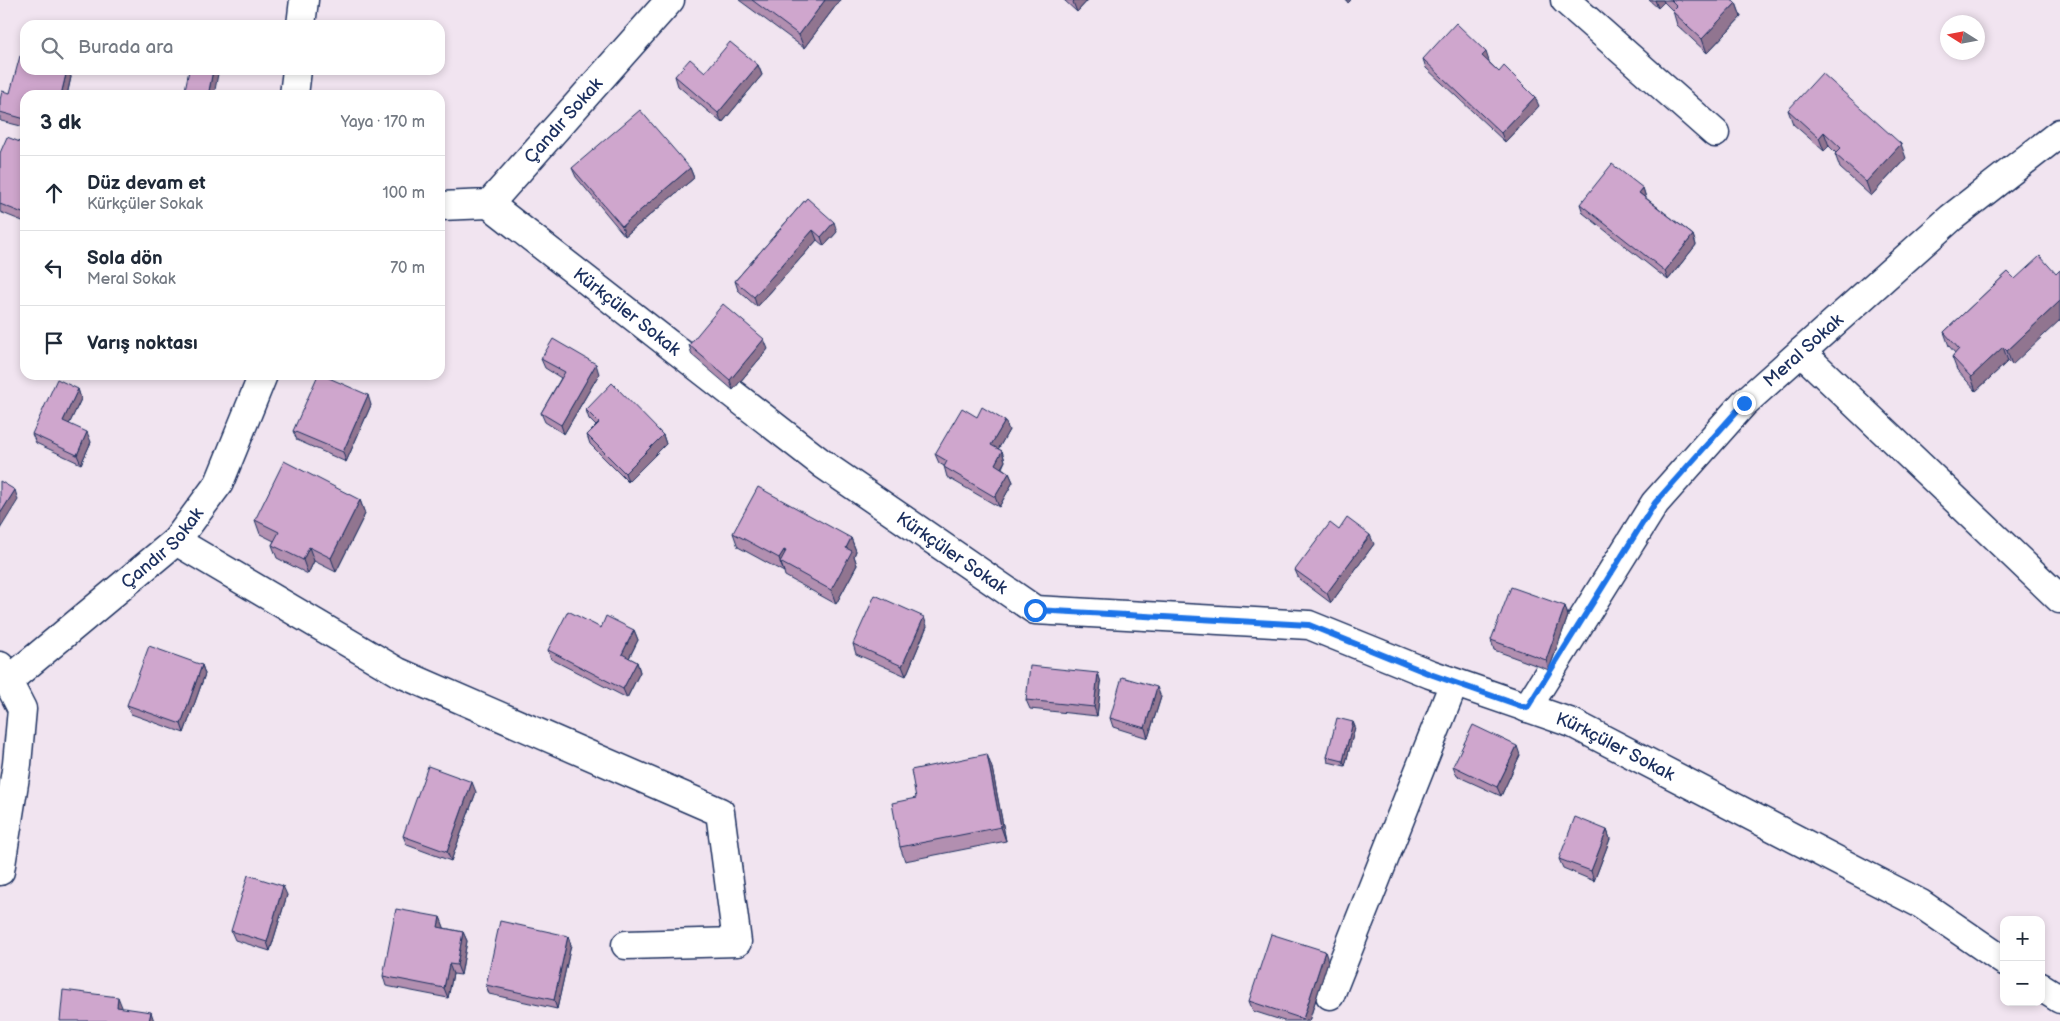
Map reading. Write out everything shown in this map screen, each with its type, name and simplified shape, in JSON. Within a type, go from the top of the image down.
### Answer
[{"type":"street","points":[[302,20],[304,0]]},
{"type":"street","name":"Çandır Sokak","points":[[489,204],[670,0]]},
{"type":"street","points":[[1565,0],[1715,133]]},
{"type":"street","points":[[295,90],[296,75]]},
{"type":"street","name":"Meral Sokak","points":[[1527,708],[1655,503],[1744,403],[1951,218],[2060,133]]},
{"type":"street","points":[[445,206],[489,204]]},
{"type":"street","name":"Kürkçüler Sokak","points":[[489,204],[824,465],[1035,610],[1309,625],[1454,683],[1572,723],[1921,904],[2000,958]]},
{"type":"street","points":[[1801,352],[2060,599]]},
{"type":"street","name":"Çandır Sokak","points":[[4,674],[176,541],[219,483],[261,380]]},
{"type":"street","points":[[176,541],[398,672],[720,812],[737,942],[626,946]]},
{"type":"street","points":[[0,871],[17,764],[22,709],[4,674]]},
{"type":"street","points":[[1330,995],[1454,683]]},
{"type":"street","points":[[2045,990],[2060,1000]]},
{"type":"building","points":[[752,0],[825,0],[799,35]]},
{"type":"building","points":[[1671,0],[1733,0],[1736,3],[1702,39],[1672,11],[1677,6]]},
{"type":"building","points":[[1456,23],[1486,52],[1482,56],[1499,72],[1504,66],[1535,97],[1501,133],[1423,59]]},
{"type":"building","points":[[730,42],[758,65],[718,113],[675,76],[690,59],[705,72]]},
{"type":"building","points":[[20,56],[20,75],[66,75],[62,90],[20,90],[20,118],[0,112],[2,91],[10,93]]},
{"type":"building","points":[[1822,73],[1901,144],[1866,182],[1835,154],[1841,148],[1824,132],[1819,138],[1788,110]]},
{"type":"building","points":[[188,75],[212,75],[209,90],[185,90]]},
{"type":"building","points":[[640,110],[690,168],[622,226],[572,168]]},
{"type":"building","points":[[7,137],[20,142],[20,212],[0,204],[0,153]]},
{"type":"building","points":[[1612,164],[1643,188],[1639,193],[1693,235],[1665,271],[1580,204]]},
{"type":"building","points":[[807,198],[834,222],[821,237],[813,230],[754,297],[735,281]]},
{"type":"building","points":[[2040,256],[2056,274],[2060,270],[2060,301],[2007,351],[2003,347],[1971,377],[1952,357],[1959,349],[1944,332],[2008,272],[2015,279]]},
{"type":"building","points":[[723,304],[764,339],[730,380],[689,345]]},
{"type":"building","points":[[553,339],[596,364],[561,425],[541,413],[565,372],[541,359]]},
{"type":"building","points":[[57,380],[78,389],[63,421],[87,432],[77,455],[32,434]]},
{"type":"building","points":[[316,380],[334,380],[368,395],[343,452],[293,431]]},
{"type":"building","points":[[612,383],[663,435],[625,473],[587,435],[599,423],[586,410]]},
{"type":"building","points":[[982,407],[1005,421],[991,445],[1002,451],[995,464],[1009,473],[995,497],[944,467],[947,461],[935,454],[962,408],[977,417]]},
{"type":"building","points":[[284,461],[360,500],[331,558],[309,547],[303,560],[272,545],[279,532],[255,520]]},
{"type":"building","points":[[0,481],[15,490],[0,514]]},
{"type":"building","points":[[758,487],[851,538],[846,548],[852,551],[831,590],[780,562],[786,551],[784,550],[779,558],[733,533]]},
{"type":"building","points":[[1347,518],[1370,535],[1327,593],[1295,570],[1330,523],[1339,530]]},
{"type":"building","points":[[1511,587],[1565,606],[1546,660],[1491,640]]},
{"type":"building","points":[[875,595],[924,617],[902,666],[853,644]]},
{"type":"building","points":[[568,611],[601,628],[606,616],[634,630],[622,654],[637,662],[623,689],[548,650]]},
{"type":"building","points":[[149,646],[202,665],[181,724],[127,705]]},
{"type":"building","points":[[1030,666],[1098,673],[1094,707],[1026,700]]},
{"type":"building","points":[[1122,677],[1157,687],[1145,728],[1110,718]]},
{"type":"building","points":[[1337,718],[1353,722],[1343,761],[1327,757]]},
{"type":"building","points":[[1473,725],[1517,746],[1497,787],[1453,766]]},
{"type":"building","points":[[987,754],[1001,827],[900,847],[892,803],[916,798],[911,770]]},
{"type":"building","points":[[428,766],[472,782],[447,852],[403,836]]},
{"type":"building","points":[[1575,817],[1607,830],[1591,871],[1559,859]]},
{"type":"building","points":[[248,875],[283,886],[267,942],[231,931]]},
{"type":"building","points":[[396,909],[440,917],[438,927],[463,932],[457,965],[449,964],[444,988],[383,976]]},
{"type":"building","points":[[500,921],[568,936],[554,1000],[486,985]]},
{"type":"building","points":[[1271,934],[1325,951],[1303,1019],[1249,1001]]},
{"type":"building","points":[[63,990],[118,997],[117,1007],[151,1012],[149,1021],[60,1021]]},
{"type":"route","points":[[1035,610],[1309,625],[1430,674],[1527,708],[1655,503],[1744,403]]}]
